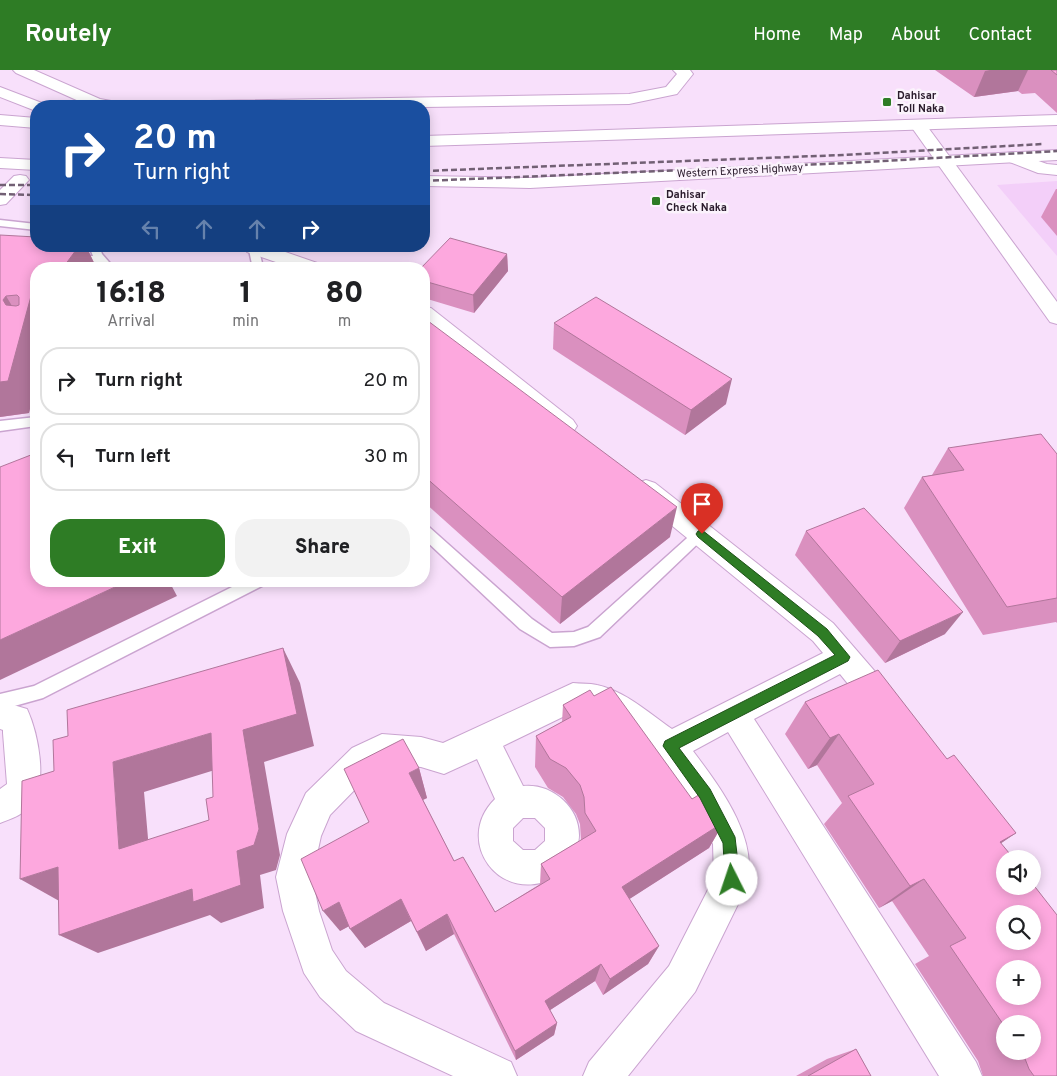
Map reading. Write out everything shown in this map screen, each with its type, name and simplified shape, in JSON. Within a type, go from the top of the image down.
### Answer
[{"type":"main road","points":[[21,70],[89,100]]},
{"type":"main road","points":[[430,102],[629,99],[671,91],[685,74],[681,70]]},
{"type":"main road","points":[[0,92],[30,104]]},
{"type":"main road","points":[[0,120],[30,122]]},
{"type":"main road","points":[[430,141],[1057,120]]},
{"type":"main road","points":[[918,125],[1057,317]]},
{"type":"main road","name":"Western Express Highway","points":[[430,181],[530,183],[1057,155]]},
{"type":"main road","points":[[1013,157],[1044,169],[1057,170]]},
{"type":"main road","points":[[0,163],[30,165]]},
{"type":"main road","points":[[0,179],[28,180]]},
{"type":"main road","points":[[0,200],[28,180]]},
{"type":"main road","points":[[263,252],[294,262]]},
{"type":"main road","points":[[430,318],[586,442]]},
{"type":"main road","points":[[632,479],[823,632],[875,693],[905,732]]},
{"type":"main road","points":[[670,746],[844,657]]},
{"type":"main road","points":[[497,1076],[370,1018],[333,984],[317,960],[301,911],[294,877],[304,834],[318,804],[363,759],[382,749],[421,752],[444,759],[573,697],[596,698],[615,707],[670,746],[705,794],[730,842],[732,880],[682,979],[603,1076]]},
{"type":"main road","points":[[732,713],[962,1076]]},
{"type":"main road","points":[[0,715],[16,719],[20,733],[23,787],[17,797],[0,807]]},
{"type":"main road","points":[[484,740],[515,805]]},
{"type":"lane","points":[[0,223],[30,226]]},
{"type":"lane","points":[[96,252],[103,262]]},
{"type":"lane","points":[[65,258],[88,262]]},
{"type":"lane","points":[[0,426],[30,423]]},
{"type":"lane","points":[[430,536],[526,624],[550,640],[574,639],[594,632],[702,534]]},
{"type":"lane","points":[[0,702],[37,693],[247,587]]},
{"type":"shaded area","points":[[1057,181],[1057,256],[997,185]]},
{"type":"building","points":[[0,235],[30,237],[30,252],[75,252],[67,262],[30,262],[30,300],[8,381],[0,382]],"holes":[[[17,295],[19,297],[19,305],[6,305],[3,300],[6,296]]]},
{"type":"building","points":[[450,238],[507,254],[473,295],[430,283],[430,262],[427,262]]},
{"type":"building","points":[[596,297],[732,379],[691,410],[554,323]]},
{"type":"building","points":[[430,322],[677,507],[562,597],[430,481]]},
{"type":"building","points":[[1041,434],[1057,454],[1057,598],[1007,607],[922,477],[964,470],[948,448]]},
{"type":"building","points":[[30,455],[30,587],[115,587],[0,640],[0,467]]},
{"type":"building","points":[[864,508],[963,612],[900,641],[806,531]]},
{"type":"building","points":[[283,648],[297,714],[243,730],[259,829],[254,845],[237,851],[241,885],[193,902],[192,889],[59,935],[58,867],[20,879],[22,781],[54,771],[53,740],[68,736],[67,710]],"holes":[[[211,733],[213,797],[206,799],[209,820],[119,849],[113,762]]]},
{"type":"building","points":[[878,670],[947,759],[954,755],[1016,833],[1000,842],[1007,850],[996,850],[996,895],[1041,895],[1057,915],[1057,1076],[1034,1076],[1026,1060],[1041,1060],[1041,1015],[997,1015],[950,946],[966,938],[924,879],[910,886],[848,796],[874,784],[839,734],[830,738],[805,702]]},
{"type":"building","points":[[611,687],[692,799],[702,793],[724,822],[622,887],[659,946],[610,979],[601,964],[545,1001],[557,1023],[515,1051],[447,914],[417,932],[401,899],[350,929],[339,902],[323,911],[301,859],[369,822],[344,769],[403,739],[419,768],[409,773],[454,861],[463,857],[495,912],[550,879],[541,864],[596,831],[585,813],[584,797],[580,785],[566,768],[550,759],[536,736],[571,717],[563,705],[590,690],[594,696]]},
{"type":"building","points":[[856,1049],[871,1076],[808,1076]]},
{"type":"railway","points":[[430,171],[843,155],[1043,144]]},
{"type":"railway","points":[[430,181],[848,163],[1057,151]]},
{"type":"railway","points":[[0,185],[30,185]]},
{"type":"railway","points":[[0,194],[30,195]]},
{"type":"place","name":"Dahisar Toll Naka","points":[[887,102]]},
{"type":"place","name":"Dahisar Check Naka","points":[[656,201]]},
{"type":"route","points":[[702,534],[823,632],[844,657],[670,746],[705,794],[730,842],[732,880]]}]
